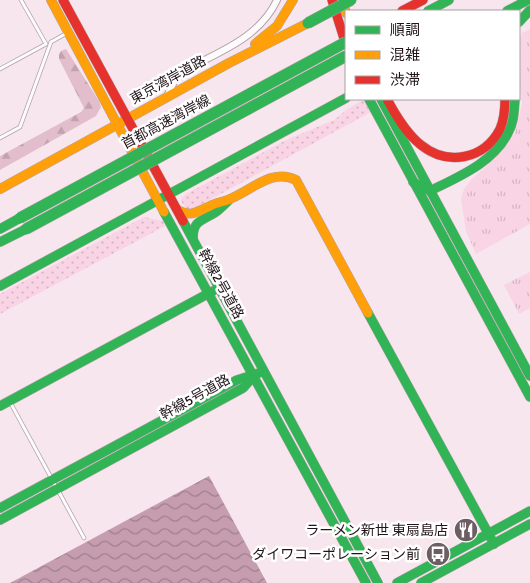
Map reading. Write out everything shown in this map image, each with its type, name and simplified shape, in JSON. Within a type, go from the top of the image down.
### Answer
[{"type":"main road","name":"幹線2号道路","points":[[51,0],[158,200],[214,290],[378,583]]},
{"type":"main road","name":"幹線2号道路","points":[[63,0],[178,210],[193,239],[214,290]]},
{"type":"main road","points":[[229,63],[268,35],[277,26],[292,0]]},
{"type":"main road","points":[[332,0],[345,40]]},
{"type":"main road","name":"東京湾岸道路","points":[[0,189],[129,120],[229,63],[351,0]]},
{"type":"main road","points":[[404,10],[423,0]]},
{"type":"main road","points":[[430,10],[449,0]]},
{"type":"main road","points":[[509,10],[528,0]]},
{"type":"main road","points":[[520,21],[530,10]]},
{"type":"main road","name":"首都高速湾岸線","points":[[0,229],[345,44]]},
{"type":"main road","name":"首都高速湾岸線","points":[[0,242],[345,57]]},
{"type":"main road","points":[[0,286],[345,99]]},
{"type":"main road","points":[[370,100],[530,397]]},
{"type":"main road","points":[[382,100],[530,376]]},
{"type":"main road","points":[[388,100],[414,140],[434,154],[453,158],[468,156],[482,150],[494,139],[503,123],[505,100]]},
{"type":"main road","points":[[430,191],[474,167],[496,152],[508,136],[512,126],[515,100]]},
{"type":"main road","points":[[193,239],[193,229],[196,223],[218,211],[228,201],[275,175],[285,174],[296,180],[491,539]]},
{"type":"main road","points":[[413,182],[430,191]]},
{"type":"main road","points":[[178,210],[183,214],[191,215],[214,204],[228,201]]},
{"type":"main road","points":[[5,404],[214,290]]},
{"type":"main road","name":"幹線2号道路","points":[[259,373],[366,583]]},
{"type":"main road","name":"幹線5号道路","points":[[0,520],[55,485],[237,380],[259,373]]},
{"type":"main road","name":"幹線5号道路","points":[[0,508],[55,485]]},
{"type":"main road","points":[[421,583],[491,539],[530,511]]},
{"type":"main road","points":[[397,583],[491,539],[530,524]]},
{"type":"street","points":[[166,99],[181,72],[228,49],[248,35],[263,20],[276,0]]},
{"type":"lane","points":[[21,0],[46,44]]},
{"type":"lane","points":[[0,70],[68,33]]},
{"type":"lane","points":[[0,138],[20,127],[51,42]]},
{"type":"lane","points":[[5,404],[55,485],[84,538]]},
{"type":"green space","points":[[530,29],[530,224],[476,254],[466,231],[461,199],[464,189],[472,179],[500,154],[515,133],[522,104],[520,40],[522,33]]},
{"type":"green space","points":[[66,49],[101,107],[96,116],[0,170],[0,156],[81,112],[84,108],[59,59],[61,51]]},
{"type":"green space","points":[[365,100],[371,112],[195,208],[186,209],[181,201],[186,194],[286,140],[334,120],[349,108]]},
{"type":"green space","points":[[144,217],[163,221],[165,226],[0,314],[0,294]]},
{"type":"green space","points":[[530,272],[530,308],[519,314],[504,285]]},
{"type":"water","points":[[209,476],[267,583],[10,583]]},
{"type":"traffic: fast","points":[[308,23],[351,0]]},
{"type":"traffic: fast","points":[[430,10],[449,0]]},
{"type":"traffic: fast","points":[[509,10],[528,0]]},
{"type":"traffic: fast","points":[[520,21],[530,10]]},
{"type":"traffic: fast","points":[[20,218],[345,43]]},
{"type":"traffic: fast","points":[[26,229],[345,57]]},
{"type":"traffic: fast","points":[[0,286],[345,99]]},
{"type":"traffic: fast","points":[[370,100],[530,397]]},
{"type":"traffic: fast","points":[[382,100],[530,376]]},
{"type":"traffic: fast","points":[[413,182],[430,191],[484,161],[501,144],[510,129],[515,100]]},
{"type":"traffic: fast","points":[[193,238],[193,232],[197,224],[216,212],[228,201]]},
{"type":"traffic: fast","points":[[164,212],[366,583]]},
{"type":"traffic: fast","points":[[0,229],[20,218]]},
{"type":"traffic: fast","points":[[183,221],[378,583]]},
{"type":"traffic: fast","points":[[0,242],[26,229]]},
{"type":"traffic: fast","points":[[0,406],[213,291]]},
{"type":"traffic: fast","points":[[368,313],[494,544]]},
{"type":"traffic: fast","points":[[0,508],[237,380],[259,373]]},
{"type":"traffic: fast","points":[[0,520],[243,388],[254,376]]},
{"type":"traffic: fast","points":[[397,583],[530,511]]},
{"type":"traffic: fast","points":[[421,583],[530,524]]},
{"type":"traffic: slow","points":[[51,0],[164,212]]},
{"type":"traffic: slow","points":[[255,44],[277,26],[293,0]]},
{"type":"traffic: slow","points":[[342,0],[345,10]]},
{"type":"traffic: slow","points":[[0,189],[229,63],[308,23]]},
{"type":"traffic: slow","points":[[178,210],[191,214],[194,213],[229,199],[271,178],[279,176],[296,180],[368,313]]},
{"type":"traffic: jam","points":[[63,0],[183,221]]},
{"type":"traffic: jam","points":[[332,0],[345,42]]},
{"type":"traffic: jam","points":[[404,10],[423,0]]},
{"type":"traffic: jam","points":[[388,100],[402,124],[421,145],[431,152],[453,157],[464,157],[485,148],[500,129],[505,100]]},
{"type":"place","name":"ラーメン新世 東扇島店","points":[[466,530]]},
{"type":"place","name":"ダイワコーポレーション前","points":[[438,554]]}]
